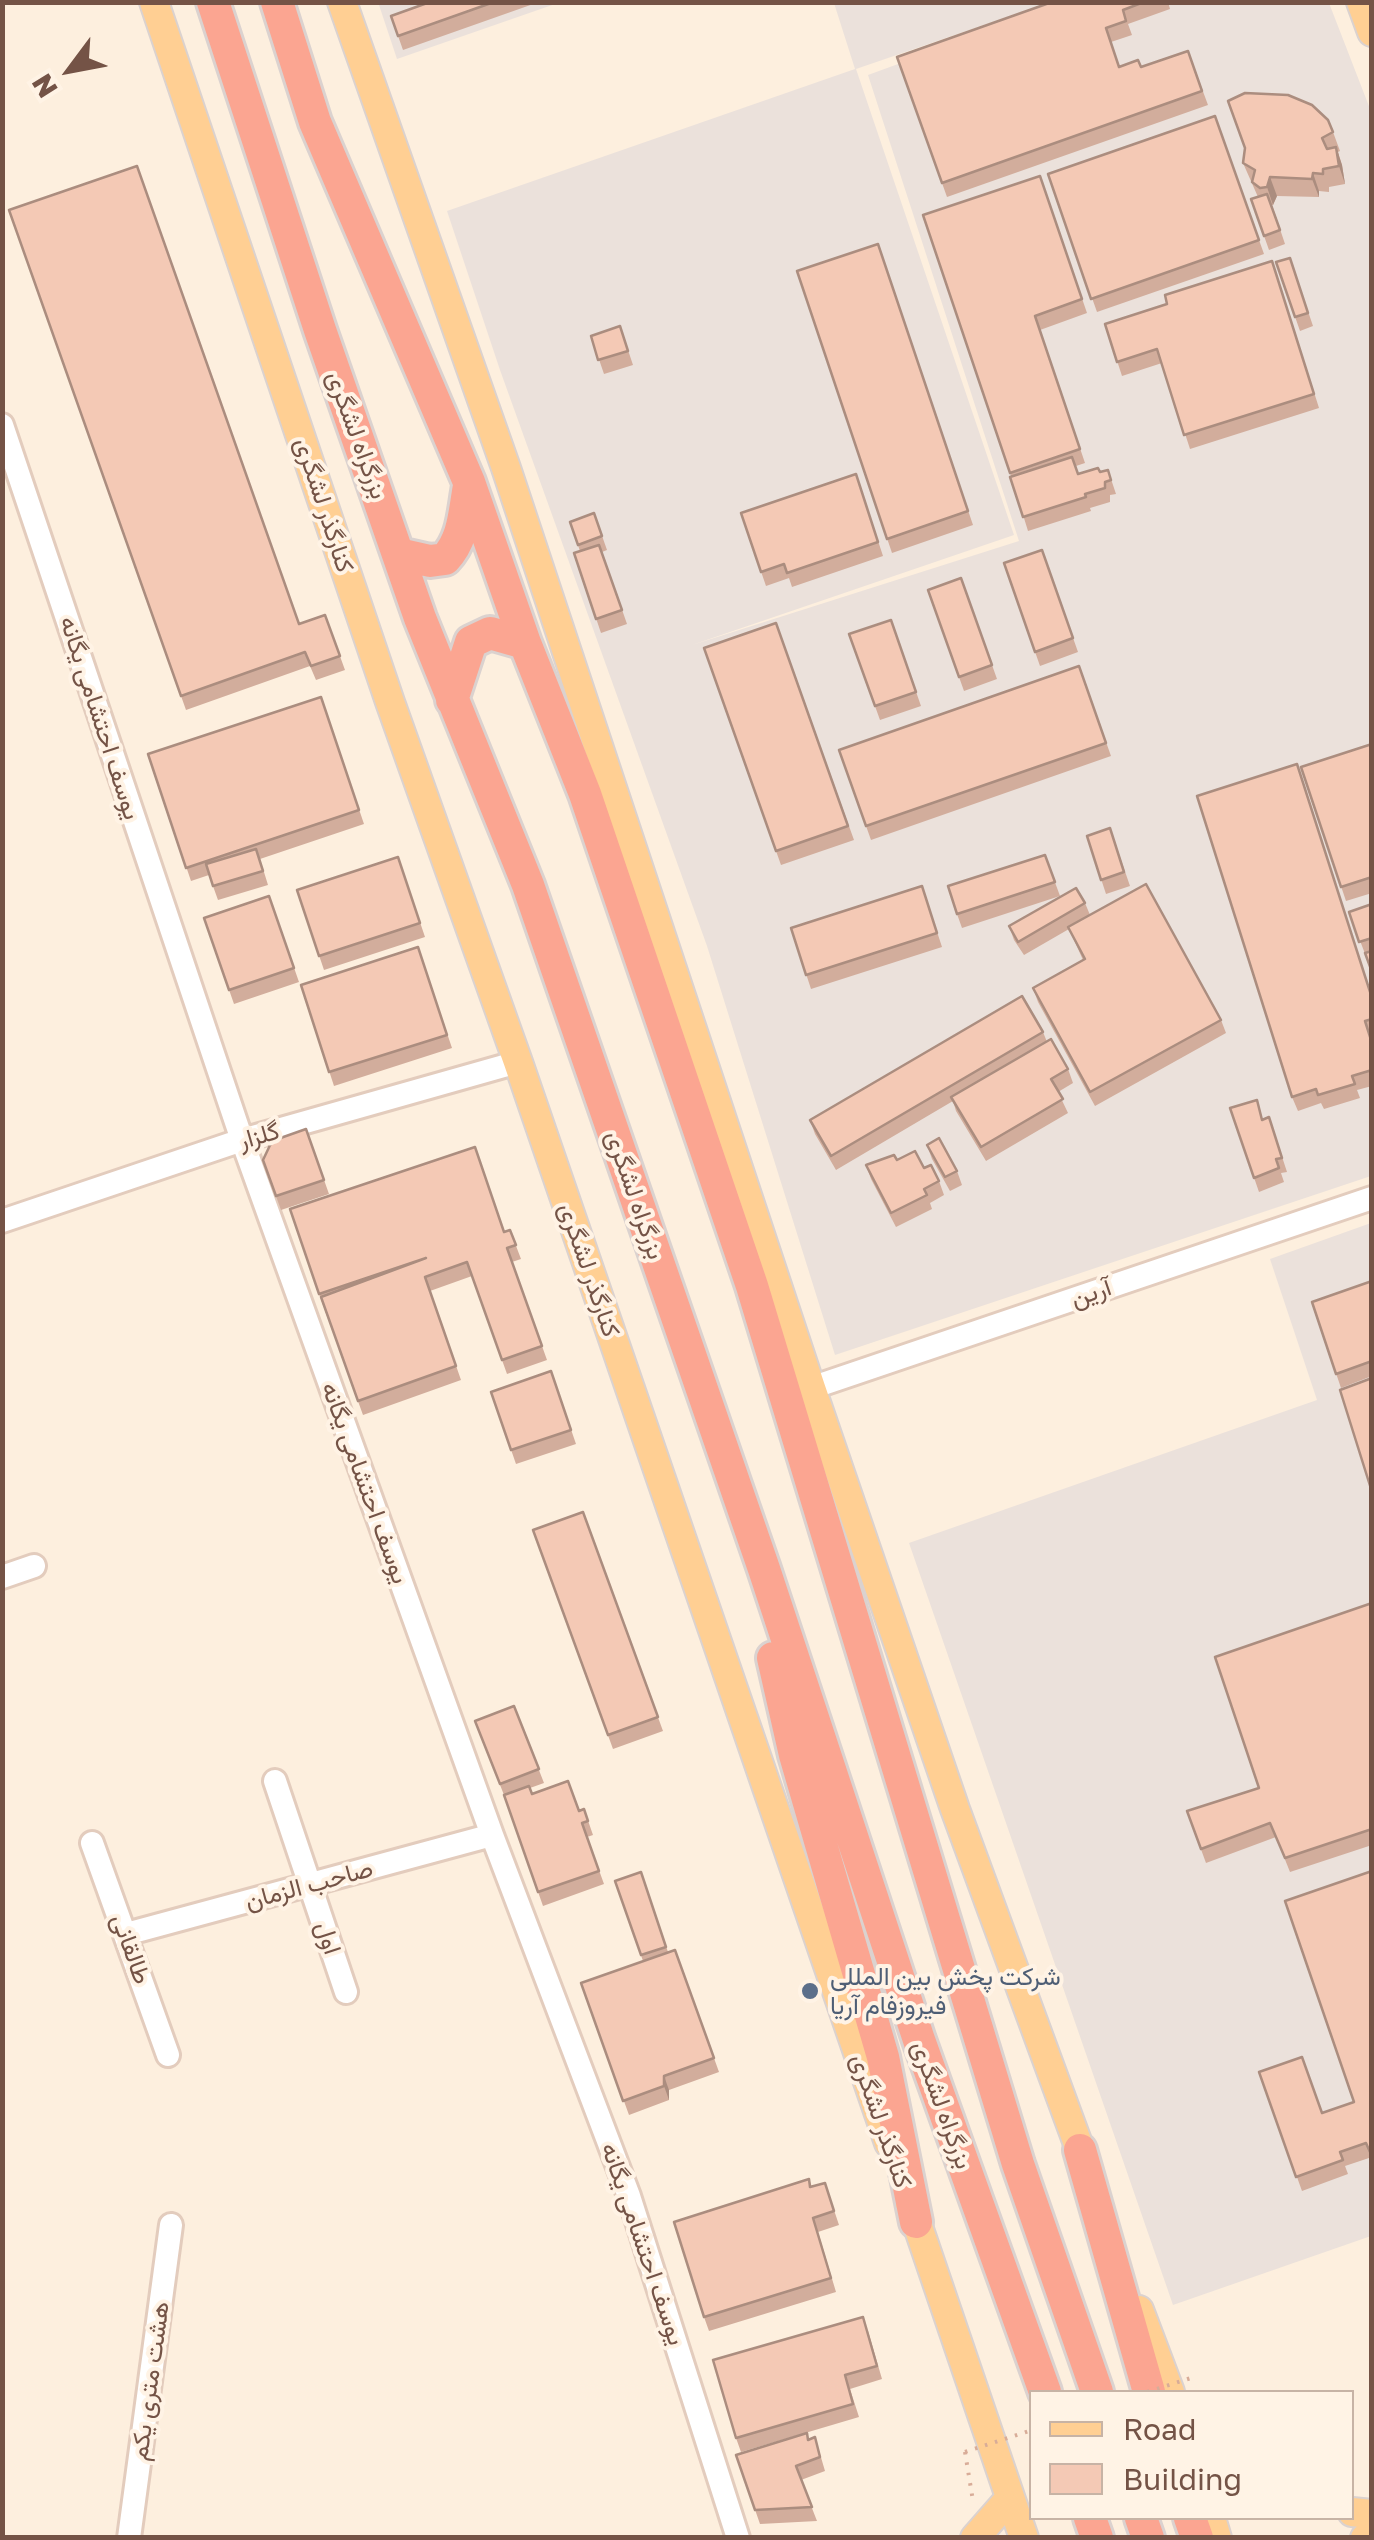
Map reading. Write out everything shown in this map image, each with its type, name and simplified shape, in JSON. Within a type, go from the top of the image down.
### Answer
[{"type":"highway","name":"بزرگراه لشگری","points":[[213,2],[320,330],[399,554],[452,700],[528,886],[764,1569],[919,2040],[1044,2390]]},
{"type":"highway","name":"بزرگراه لشگری","points":[[277,2],[314,122],[470,482],[525,643],[585,794],[752,1286],[1018,2164],[1096,2390]]},
{"type":"highway","points":[[399,554],[430,561],[444,559],[455,548],[470,482]]},
{"type":"highway","points":[[452,700],[471,642],[490,634],[525,643]]},
{"type":"highway","points":[[764,1569],[772,1656],[882,2057],[916,2222]]},
{"type":"highway","points":[[1080,2150],[1147,2390]]},
{"type":"main road","name":"کنارگذر لشگری","points":[[154,2],[390,702],[518,1062],[1024,2538]]},
{"type":"main road","points":[[342,2],[531,543],[955,1809],[1080,2150],[1180,2386]]},
{"type":"main road","points":[[1361,2],[1372,32]]},
{"type":"main road","points":[[976,2538],[1010,2498]]},
{"type":"street","name":"یوسف احتشامی یگانه","points":[[2,425],[242,1140],[492,1835],[629,2196],[738,2538]]},
{"type":"street","name":"گلزار","points":[[2,1221],[242,1140],[518,1062]]},
{"type":"street","name":"آرین","points":[[811,1388],[1372,1198]]},
{"type":"street","points":[[2,1577],[34,1566]]},
{"type":"street","name":"اول","points":[[275,1781],[346,1992]]},
{"type":"street","name":"صاحب الزمان","points":[[126,1934],[492,1835]]},
{"type":"street","name":"طالقانی","points":[[92,1843],[168,2055]]},
{"type":"street","name":"هشت متری یکم","points":[[129,2538],[171,2225]]},
{"type":"path","points":[[965,2452],[1029,2431]]},
{"type":"shaded area","points":[[378,2],[558,3],[397,59]]},
{"type":"shaded area","points":[[834,3],[1048,3],[856,69],[1014,535],[692,645],[1019,541],[868,75],[1065,3],[1329,3],[1372,114],[1371,1176],[835,1355],[707,946],[500,370],[447,211],[855,69]]},
{"type":"shaded area","points":[[1371,1223],[1371,2236],[1173,2305],[909,1543],[1317,1400],[1270,1259]]},
{"type":"building","points":[[430,2],[494,2],[398,36],[391,16]]},
{"type":"building","points":[[1052,2],[1144,2],[1123,10],[1126,21],[1106,28],[1119,67],[1138,60],[1141,67],[1188,51],[1202,91],[942,183],[897,57]]},
{"type":"building","points":[[1245,93],[1288,95],[1312,105],[1328,120],[1333,132],[1322,138],[1327,149],[1336,147],[1339,166],[1323,169],[1323,174],[1313,173],[1312,179],[1270,177],[1267,187],[1260,188],[1252,182],[1255,170],[1243,163],[1245,148],[1228,101]]},
{"type":"building","points":[[1215,116],[1259,240],[1091,299],[1048,174]]},
{"type":"building","points":[[137,166],[299,624],[325,615],[340,656],[311,666],[305,652],[181,696],[9,210]]},
{"type":"building","points":[[1040,176],[1082,299],[1035,316],[1080,449],[1010,473],[923,215]]},
{"type":"building","points":[[1267,194],[1280,230],[1264,236],[1251,199]]},
{"type":"building","points":[[878,244],[968,511],[887,539],[797,271]]},
{"type":"building","points":[[1290,258],[1308,313],[1295,317],[1276,262]]},
{"type":"building","points":[[1272,261],[1314,394],[1184,435],[1157,349],[1117,362],[1105,324],[1167,304],[1165,295]]},
{"type":"building","points":[[620,326],[628,351],[598,360],[591,336]]},
{"type":"building","points":[[1072,457],[1078,474],[1098,468],[1100,472],[1108,470],[1111,480],[1105,482],[1105,488],[1085,494],[1086,497],[1023,517],[1010,477]]},
{"type":"building","points":[[856,474],[878,542],[787,573],[784,564],[761,572],[741,513]]},
{"type":"building","points":[[594,513],[602,536],[578,545],[570,522]]},
{"type":"building","points":[[599,545],[622,610],[596,619],[574,553]]},
{"type":"building","points":[[1042,550],[1073,638],[1035,652],[1004,563]]},
{"type":"building","points":[[961,578],[992,665],[959,677],[928,590]]},
{"type":"building","points":[[891,620],[916,692],[875,706],[849,634]]},
{"type":"building","points":[[776,623],[848,826],[776,851],[704,648]]},
{"type":"building","points":[[1079,666],[1106,743],[866,826],[839,750]]},
{"type":"building","points":[[321,697],[359,810],[186,868],[148,754]]},
{"type":"building","points":[[1372,744],[1372,877],[1341,887],[1301,767]]},
{"type":"building","points":[[1297,764],[1372,998],[1372,1019],[1365,1021],[1372,1043],[1372,1070],[1352,1076],[1355,1084],[1318,1095],[1316,1089],[1292,1097],[1197,796]]},
{"type":"building","points":[[1110,828],[1124,872],[1101,880],[1087,836]]},
{"type":"building","points":[[256,849],[263,871],[213,886],[206,864]]},
{"type":"building","points":[[1045,855],[1055,882],[957,914],[948,886]]},
{"type":"building","points":[[398,857],[420,923],[319,956],[297,890]]},
{"type":"building","points":[[1146,884],[1221,1020],[1090,1092],[1033,988],[1085,959],[1068,927]]},
{"type":"building","points":[[922,886],[937,933],[806,975],[791,928]]},
{"type":"building","points":[[1076,888],[1085,903],[1018,942],[1009,926]]},
{"type":"building","points":[[269,896],[294,968],[229,990],[204,918]]},
{"type":"building","points":[[1372,904],[1372,938],[1359,942],[1349,912]]},
{"type":"building","points":[[418,947],[447,1035],[329,1072],[301,985]]},
{"type":"building","points":[[1372,951],[1372,972],[1365,953]]},
{"type":"building","points":[[1022,996],[1043,1032],[831,1156],[810,1120]]},
{"type":"building","points":[[1051,1039],[1068,1069],[1051,1079],[1063,1099],[981,1147],[951,1097]]},
{"type":"building","points":[[1257,1100],[1262,1120],[1269,1117],[1282,1158],[1276,1159],[1279,1168],[1254,1178],[1230,1108]]},
{"type":"building","points":[[306,1129],[324,1180],[276,1196],[263,1160],[272,1141]]},
{"type":"building","points":[[939,1138],[957,1171],[945,1177],[927,1145]]},
{"type":"building","points":[[475,1147],[504,1232],[510,1230],[516,1245],[507,1248],[542,1346],[502,1360],[467,1262],[425,1277],[456,1366],[358,1401],[321,1297],[426,1258],[319,1294],[290,1209]]},
{"type":"building","points":[[915,1151],[924,1168],[931,1165],[939,1181],[924,1189],[927,1195],[891,1213],[866,1165],[894,1155],[897,1160]]},
{"type":"building","points":[[1372,1281],[1372,1361],[1336,1374],[1312,1302]]},
{"type":"building","points":[[551,1371],[571,1430],[511,1450],[491,1392]]},
{"type":"building","points":[[1372,1378],[1372,1492],[1340,1390]]},
{"type":"building","points":[[583,1512],[658,1717],[608,1735],[533,1530]]},
{"type":"building","points":[[1372,1603],[1372,1829],[1285,1858],[1270,1823],[1201,1849],[1187,1811],[1259,1788],[1215,1657]]},
{"type":"building","points":[[514,1706],[539,1769],[500,1784],[475,1721]]},
{"type":"building","points":[[568,1781],[579,1811],[584,1809],[588,1821],[582,1823],[599,1871],[538,1892],[504,1795],[529,1786],[532,1794]]},
{"type":"building","points":[[1372,1871],[1372,2151],[1366,2143],[1340,2152],[1343,2160],[1296,2177],[1259,2072],[1302,2057],[1322,2113],[1354,2102],[1285,1901]]},
{"type":"building","points":[[641,1872],[666,1947],[641,1955],[615,1881]]},
{"type":"building","points":[[675,1950],[714,2058],[664,2076],[664,2086],[623,2101],[581,1983]]},
{"type":"building","points":[[809,2179],[810,2187],[825,2183],[834,2211],[813,2218],[831,2278],[704,2317],[674,2222]]},
{"type":"building","points":[[863,2317],[877,2366],[845,2375],[853,2404],[736,2438],[713,2360]]},
{"type":"building","points":[[807,2433],[808,2440],[815,2437],[820,2457],[796,2466],[812,2507],[755,2510],[736,2455]]},
{"type":"place","name":"شرکت پخش بین المللی فیروزفام آریا","points":[[810,1991]]}]
